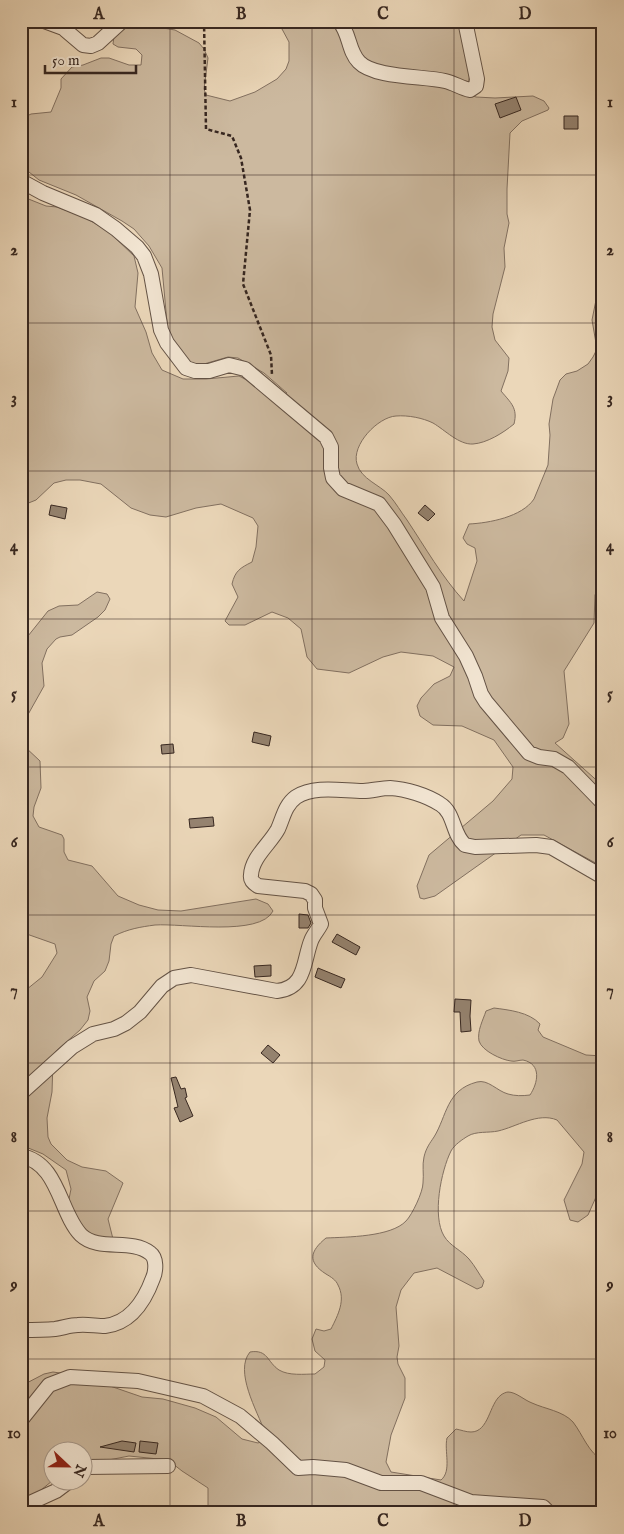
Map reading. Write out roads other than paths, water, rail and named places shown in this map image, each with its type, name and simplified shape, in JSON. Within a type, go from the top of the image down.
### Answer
[{"type":"street","points":[[44,21],[63,28],[83,44],[91,46],[98,43],[122,21]]},
{"type":"street","points":[[339,21],[346,32],[356,58],[359,63],[366,67],[396,75],[444,80],[470,90],[476,86],[478,78],[465,21]]},
{"type":"street","points":[[21,181],[43,193],[96,215],[137,247],[144,256],[151,274],[161,330],[167,343],[186,368],[195,372],[229,366],[245,369],[326,437],[331,447],[333,478],[343,488],[378,504],[394,524],[433,587],[442,618],[466,656],[486,702],[529,753],[539,757],[554,759],[568,767],[603,803]]},
{"type":"street","points":[[21,1093],[72,1047],[93,1034],[114,1029],[126,1023],[140,1012],[162,986],[174,978],[191,975],[277,991],[286,990],[295,984],[301,976],[311,940],[321,924],[315,908],[315,900],[311,894],[305,892],[258,886],[253,883],[250,877],[255,861],[277,831],[287,806],[295,798],[307,792],[317,790],[365,791],[389,788],[427,797],[448,810],[458,837],[465,845],[475,847],[551,847],[603,876]]},
{"type":"street","points":[[21,1156],[29,1158],[40,1165],[50,1177],[75,1226],[82,1235],[96,1242],[142,1249],[152,1254],[155,1260],[154,1274],[147,1294],[136,1311],[123,1320],[104,1326],[79,1324],[54,1329],[21,1330]]},
{"type":"street","points":[[22,1416],[49,1385],[70,1377],[138,1381],[203,1396],[240,1416],[298,1468],[313,1467],[346,1470],[381,1483],[421,1483],[471,1502],[543,1507],[549,1513]]},
{"type":"street","points":[[92,1467],[168,1466]]},
{"type":"street","points":[[21,1507],[56,1492]]}]
